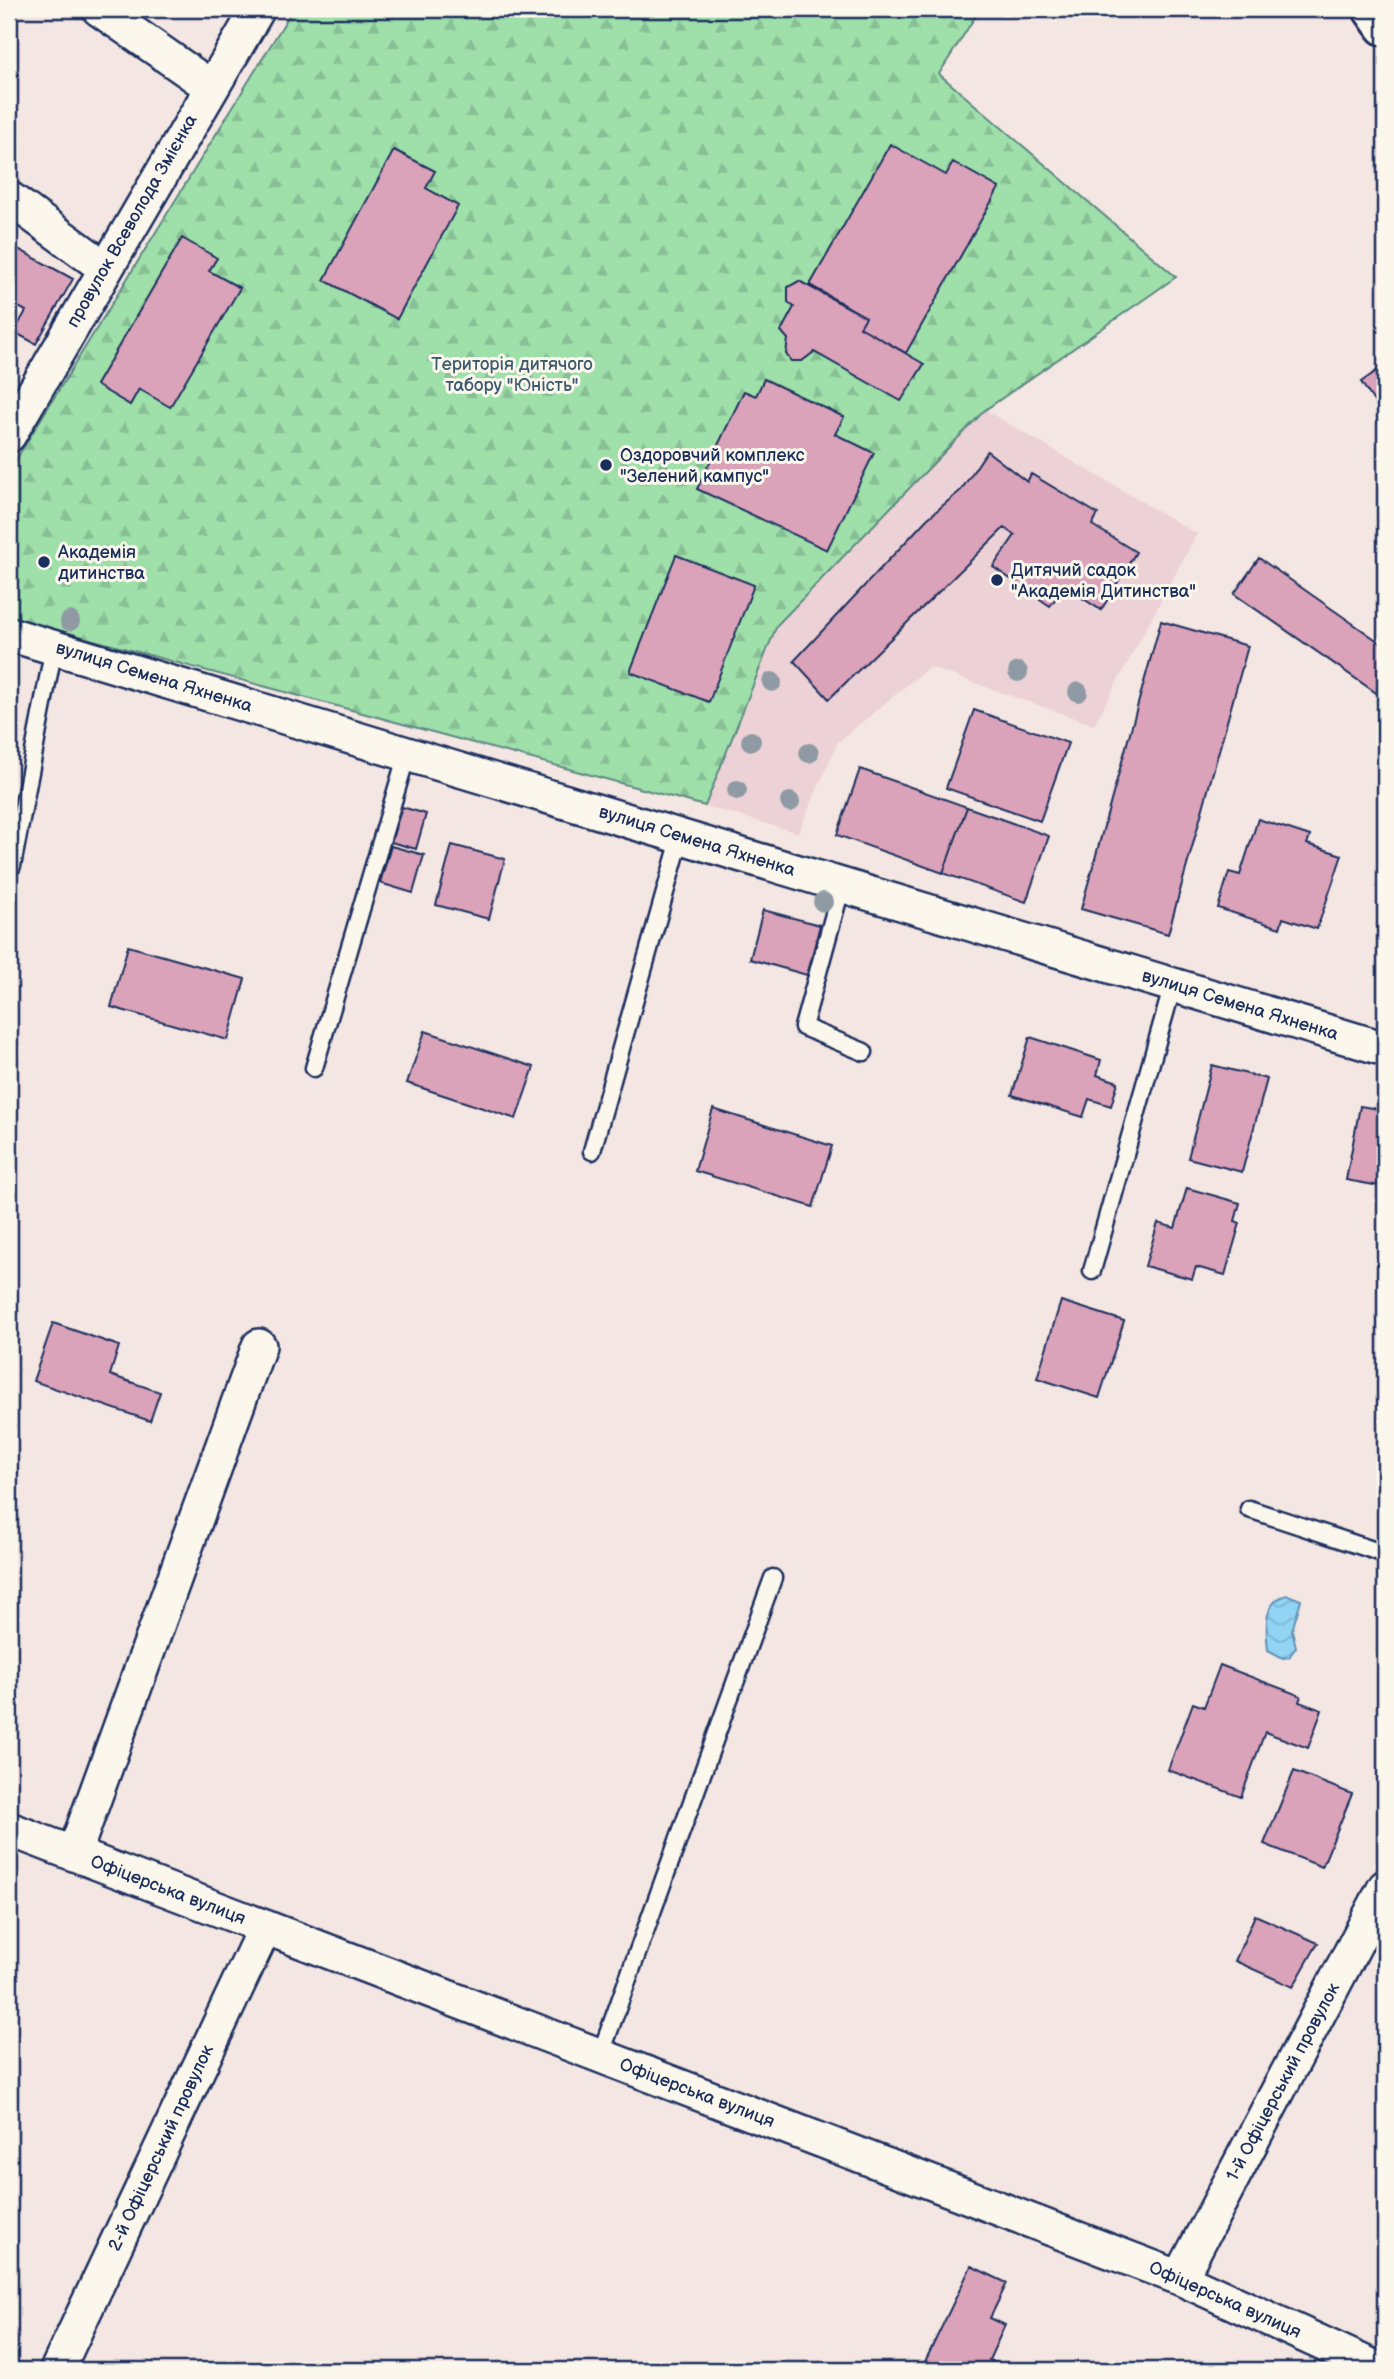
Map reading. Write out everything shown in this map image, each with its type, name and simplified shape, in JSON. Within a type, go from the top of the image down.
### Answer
[{"type":"street","points":[[99,9],[211,87]]},
{"type":"street","name":"провулок Всеволода Змієнка","points":[[9,435],[258,9]]},
{"type":"street","points":[[1373,9],[1385,26]]},
{"type":"street","points":[[9,198],[105,268]]},
{"type":"street","name":"вулиця Семена Яхненка","points":[[9,634],[1385,1049]]},
{"type":"street","points":[[75,1854],[259,1346]]},
{"type":"street","name":"Офіцерська вулиця","points":[[9,1829],[1180,2278],[1380,2370]]},
{"type":"street","name":"1-й Офіцерський провулок","points":[[1180,2278],[1385,1887]]},
{"type":"street","name":"2-й Офіцерський провулок","points":[[57,2370],[265,1927]]},
{"type":"lane","points":[[12,866],[54,647]]},
{"type":"lane","points":[[314,1068],[407,754]]},
{"type":"lane","points":[[592,1150],[681,836]]},
{"type":"lane","points":[[842,885],[803,1027],[864,1052]]},
{"type":"lane","points":[[1092,1271],[1173,985]]},
{"type":"lane","points":[[1250,1509],[1385,1554]]},
{"type":"lane","points":[[600,2056],[773,1578]]},
{"type":"shaded area","name":"Дитячий садок \"Академія Дитинства\"","points":[[985,410],[1197,534],[1094,725],[929,667],[838,742],[798,833],[705,806],[777,625]]},
{"type":"green space","name":"Територія дитячого табору \"Юність\"","points":[[293,9],[980,9],[939,74],[1176,277],[985,410],[777,625],[705,806],[9,617],[9,471]]},
{"type":"water","points":[[1288,1595],[1301,1600],[1292,1630],[1296,1647],[1289,1657],[1283,1658],[1268,1650],[1267,1625],[1274,1603]]},
{"type":"building","points":[[890,144],[946,175],[953,162],[999,188],[906,353],[860,327],[866,317],[810,285]]},
{"type":"building","points":[[394,150],[435,171],[426,188],[458,206],[397,319],[324,280]]},
{"type":"building","points":[[182,238],[217,258],[209,271],[240,288],[170,407],[139,389],[130,405],[96,385]]},
{"type":"building","points":[[9,244],[73,279],[36,344],[14,332],[26,311],[9,302]]},
{"type":"building","points":[[799,281],[866,317],[860,327],[924,364],[901,401],[814,352],[802,361],[791,361],[786,354],[788,339],[781,331],[794,307],[788,302],[788,287]]},
{"type":"building","points":[[1385,365],[1385,418],[1361,382]]},
{"type":"building","points":[[764,379],[844,417],[835,434],[874,453],[827,550],[697,489],[744,391],[756,396]]},
{"type":"building","points":[[987,451],[1027,482],[1031,474],[1098,514],[1092,525],[1136,552],[1101,610],[1065,587],[1050,606],[993,567],[1015,535],[1004,528],[829,699],[794,661],[927,519],[961,490]]},
{"type":"building","points":[[676,555],[754,585],[709,702],[630,672]]},
{"type":"building","points":[[1259,558],[1385,646],[1385,699],[1234,594]]},
{"type":"building","points":[[1161,621],[1248,646],[1168,934],[1081,909]]},
{"type":"building","points":[[974,710],[1068,743],[1040,821],[946,788]]},
{"type":"building","points":[[860,769],[967,807],[943,873],[837,835]]},
{"type":"building","points":[[402,807],[426,814],[416,849],[391,842]]},
{"type":"building","points":[[967,807],[1049,836],[1026,902],[943,873]]},
{"type":"building","points":[[1258,819],[1310,836],[1307,844],[1342,855],[1317,929],[1283,918],[1280,928],[1218,908],[1229,872],[1240,875]]},
{"type":"building","points":[[452,845],[505,859],[489,919],[436,905]]},
{"type":"building","points":[[391,846],[424,855],[413,893],[380,883]]},
{"type":"building","points":[[763,910],[820,925],[807,975],[750,959]]},
{"type":"building","points":[[128,946],[245,979],[228,1040],[111,1007]]},
{"type":"building","points":[[425,1031],[534,1067],[516,1119],[407,1083]]},
{"type":"building","points":[[1030,1037],[1101,1060],[1097,1075],[1118,1082],[1111,1106],[1089,1099],[1083,1117],[1012,1095]]},
{"type":"building","points":[[1212,1065],[1267,1079],[1242,1172],[1188,1158]]},
{"type":"building","points":[[1360,1106],[1385,1110],[1385,1187],[1346,1180]]},
{"type":"building","points":[[713,1109],[832,1146],[813,1207],[695,1171]]},
{"type":"building","points":[[1187,1188],[1240,1203],[1235,1221],[1240,1223],[1225,1275],[1196,1267],[1192,1279],[1145,1266],[1158,1223],[1175,1228]]},
{"type":"building","points":[[1061,1301],[1124,1321],[1099,1398],[1037,1378]]},
{"type":"building","points":[[53,1323],[119,1346],[110,1375],[160,1392],[150,1421],[33,1381]]},
{"type":"building","points":[[1220,1665],[1301,1696],[1299,1702],[1322,1710],[1308,1748],[1265,1732],[1241,1797],[1168,1770],[1193,1703],[1204,1707]]},
{"type":"building","points":[[1294,1771],[1352,1794],[1322,1867],[1264,1844]]},
{"type":"building","points":[[1255,1915],[1318,1943],[1293,1987],[1235,1961]]},
{"type":"building","points":[[971,2266],[1007,2283],[990,2318],[1005,2325],[989,2360],[1010,2370],[921,2370]]},
{"type":"place","name":"Оздоровчий комплекс \"Зелений кампус\"","points":[[606,465]]},
{"type":"place","name":"Академія дитинства","points":[[44,562]]},
{"type":"place","name":"Дитячий садок \"Академія Дитинства\"","points":[[997,580]]}]
